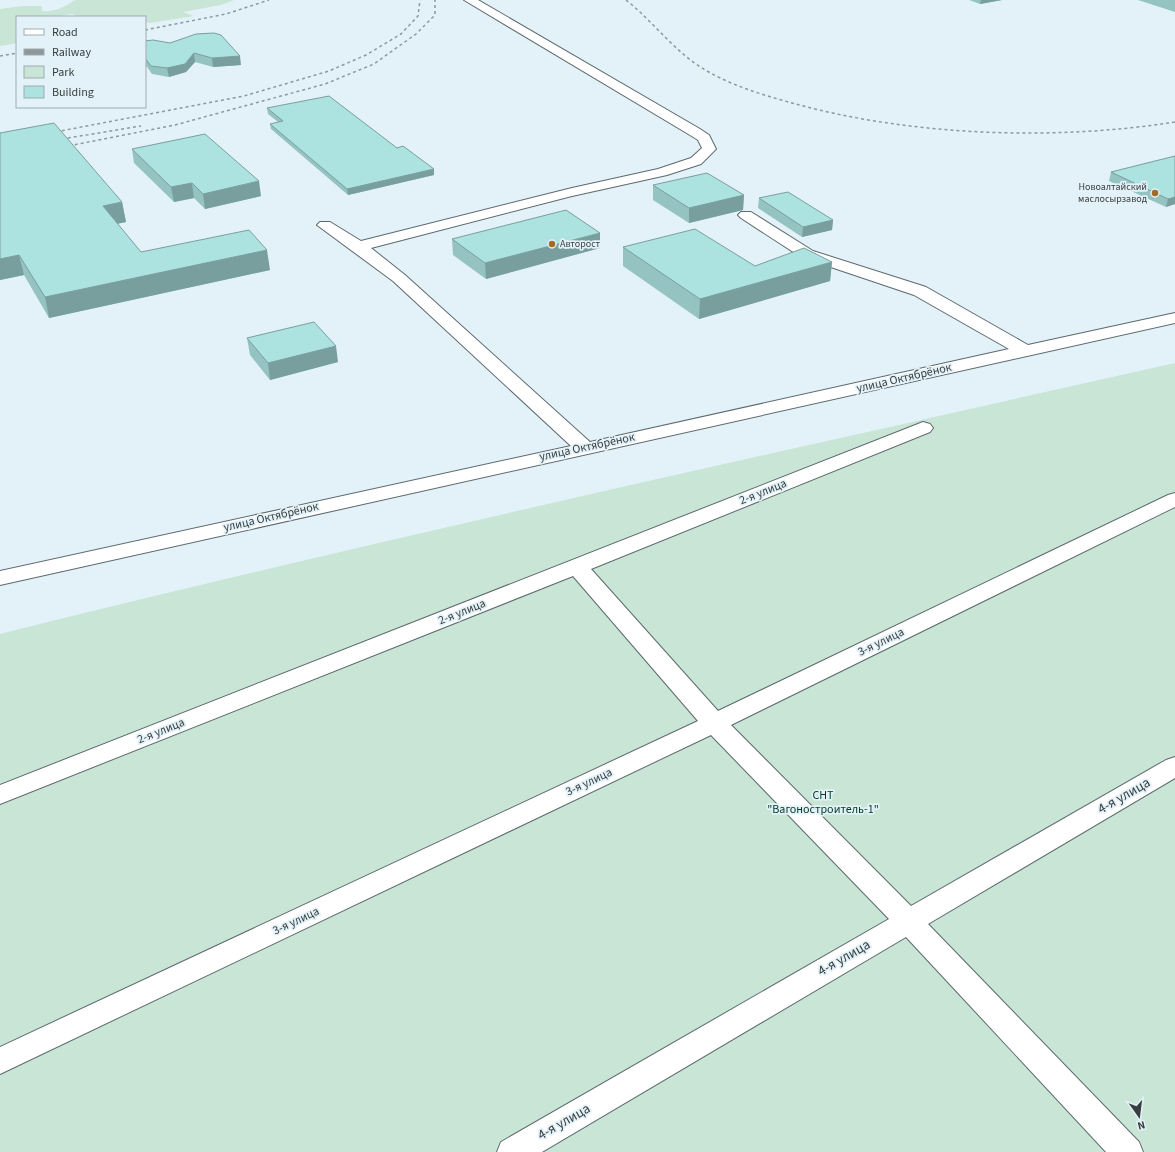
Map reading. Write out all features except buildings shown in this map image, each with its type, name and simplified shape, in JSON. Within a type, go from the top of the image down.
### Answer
[{"type":"street","points":[[359,247],[395,236],[572,192],[662,172],[702,158],[709,148],[704,138],[695,132],[470,0]]},
{"type":"street","points":[[746,215],[807,254],[920,291],[1025,351]]},
{"type":"street","points":[[325,226],[359,247],[399,278],[584,447]]},
{"type":"street","name":"улица Октябрёнок","points":[[0,578],[584,447],[1175,318]]},
{"type":"street","name":"2-я улица","points":[[0,795],[577,567],[923,428]]},
{"type":"street","name":"3-я улица","points":[[0,1061],[714,723],[1175,499]]},
{"type":"street","points":[[577,567],[714,723],[908,920],[1127,1152]]},
{"type":"street","name":"4-я улица","points":[[513,1152],[908,920],[1175,766]]},
{"type":"green space","points":[[75,0],[234,0],[221,5],[183,12],[194,16],[150,23],[146,22],[146,16],[77,16],[72,14],[61,16],[16,16],[16,43],[0,46],[0,9],[22,6],[42,6],[42,11],[51,11],[64,7]]},
{"type":"green space","name":"СНТ \"Вагоностроитель-1\"","points":[[1175,363],[1175,1152],[0,1152],[0,634],[440,529]]},
{"type":"railway","points":[[146,30],[226,14],[269,0]]},
{"type":"railway","points":[[50,133],[244,96],[329,71],[366,55],[401,34],[418,16],[420,0]]},
{"type":"railway","points":[[63,147],[175,125],[325,84],[374,64],[416,34],[435,15],[435,0]]},
{"type":"railway","points":[[626,0],[695,64],[707,71],[738,86],[759,93],[837,114],[885,123],[933,129],[983,132],[1081,132],[1175,122]]},
{"type":"railway","points":[[0,56],[16,53]]},
{"type":"railway","points":[[56,140],[141,126]]},
{"type":"place","name":"Новоалтайский маслосырзавод","points":[[1155,193]]},
{"type":"place","name":"Авторост","points":[[552,244]]}]
